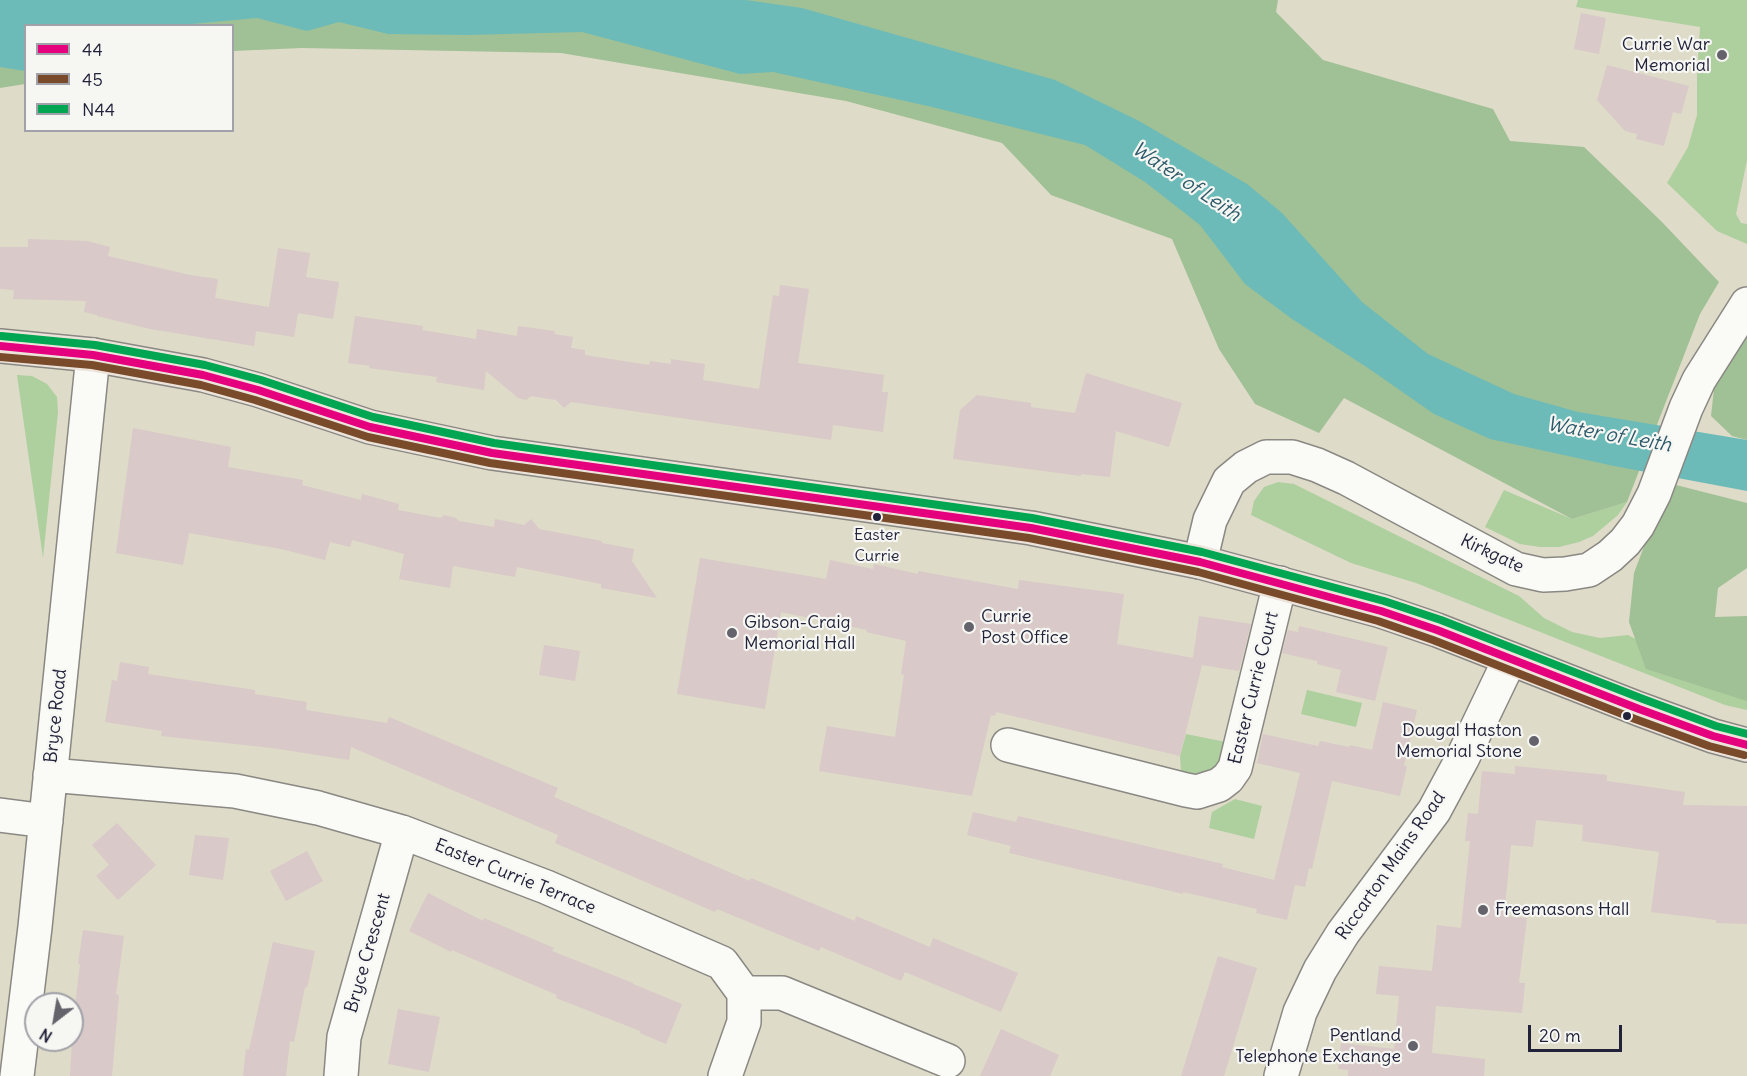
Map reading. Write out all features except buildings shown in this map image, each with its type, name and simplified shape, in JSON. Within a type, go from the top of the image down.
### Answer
[{"type":"main road","points":[[0,346],[93,355],[203,375],[258,390],[370,427],[492,453],[1031,528],[1200,562],[1425,626],[1660,717],[1713,736],[1747,745]]},
{"type":"street","name":"Kirkgate","points":[[1200,562],[1210,520],[1229,481],[1246,467],[1266,457],[1292,457],[1317,465],[1516,569],[1543,575],[1589,570],[1610,556],[1638,525],[1654,494],[1686,408],[1699,380],[1747,304]]},
{"type":"street","name":"Bryce Road","points":[[17,1076],[35,927],[93,355]]},
{"type":"street","name":"Easter Currie Court","points":[[1008,745],[1186,790],[1197,792],[1219,786],[1235,768],[1280,583]]},
{"type":"street","name":"Riccarton Mains Road","points":[[1281,1076],[1300,1012],[1320,970],[1343,933],[1434,811],[1510,659]]},
{"type":"street","name":"Easter Currie Terrace","points":[[50,775],[235,791],[318,808],[402,832],[546,887],[722,963],[744,993]]},
{"type":"street","points":[[0,815],[45,821]]},
{"type":"street","name":"Bryce Crescent","points":[[341,1076],[344,1037],[402,832]]},
{"type":"street","points":[[725,1076],[744,1022],[744,993],[782,993],[948,1061]]},
{"type":"green space","points":[[0,0],[1278,0],[1276,12],[1323,60],[1493,109],[1510,141],[1584,147],[1661,221],[1719,282],[1700,314],[1627,502],[1572,519],[1344,398],[1319,433],[1255,404],[1219,349],[1172,239],[1051,195],[1002,143],[846,101],[561,53],[302,48],[234,51],[234,24],[24,24],[24,84],[0,88]]},
{"type":"green space","points":[[1578,0],[1747,0],[1747,160],[1736,214],[1741,223],[1747,224],[1747,244],[1717,231],[1667,183],[1688,147],[1697,115],[1700,27],[1576,7]]},
{"type":"green space","points":[[1747,336],[1747,440],[1732,436],[1711,416],[1714,389]]},
{"type":"green space","points":[[17,375],[32,376],[47,384],[57,397],[58,412],[43,558]]},
{"type":"green space","points":[[1278,482],[1294,484],[1519,596],[1544,618],[1572,632],[1600,638],[1628,635],[1717,682],[1747,690],[1747,710],[1725,705],[1416,583],[1351,563],[1251,515],[1254,501],[1264,487]]},
{"type":"green space","points":[[1668,483],[1747,503],[1747,568],[1718,588],[1715,617],[1747,616],[1747,701],[1646,669],[1629,622],[1634,573]]},
{"type":"green space","points":[[1504,490],[1572,519],[1627,502],[1618,515],[1593,536],[1559,547],[1540,547],[1520,544],[1485,527]]},
{"type":"green space","points":[[1307,690],[1362,703],[1356,727],[1301,714]]},
{"type":"green space","points":[[1186,734],[1226,742],[1222,758],[1211,771],[1199,778],[1188,777],[1181,771],[1180,756]]},
{"type":"green space","points":[[1235,799],[1262,806],[1254,839],[1209,828],[1212,812]]},
{"type":"water","name":"Water of Leith","points":[[0,0],[746,0],[802,8],[1055,80],[1139,121],[1247,184],[1282,213],[1362,302],[1428,354],[1514,394],[1578,412],[1747,440],[1747,491],[1614,466],[1490,439],[1434,414],[1292,319],[1245,284],[1200,225],[1145,182],[1085,145],[928,106],[773,72],[740,74],[582,32],[467,35],[388,34],[339,22],[307,31],[257,18],[192,24],[24,24],[24,71],[0,67]]},
{"type":"transit line","name":"N44","points":[[1,336],[95,345],[205,365],[261,380],[373,417],[494,443],[1032,518],[1202,552],[1384,601],[1441,620],[1643,699],[1716,726],[1747,734]]},
{"type":"transit line","name":"44","points":[[0,346],[93,355],[203,375],[258,390],[370,427],[492,453],[1031,528],[1200,562],[1381,611],[1437,630],[1639,709],[1713,736],[1747,745]]},
{"type":"transit line","name":"45","points":[[0,357],[92,365],[201,385],[368,437],[490,463],[1029,538],[1198,572],[1378,621],[1433,640],[1635,719],[1709,746],[1744,755]]},
{"type":"place","name":"Currie War Memorial","points":[[1722,55]]},
{"type":"place","name":"Easter Currie","points":[[877,517]]},
{"type":"place","name":"Currie Post Office","points":[[969,627]]},
{"type":"place","name":"Gibson-Craig Memorial Hall","points":[[732,633]]},
{"type":"place","name":"Dougal Haston Memorial Stone","points":[[1534,741]]},
{"type":"place","name":"Freemasons Hall","points":[[1483,910]]},
{"type":"place","name":"Pentland Telephone Exchange","points":[[1413,1046]]}]
